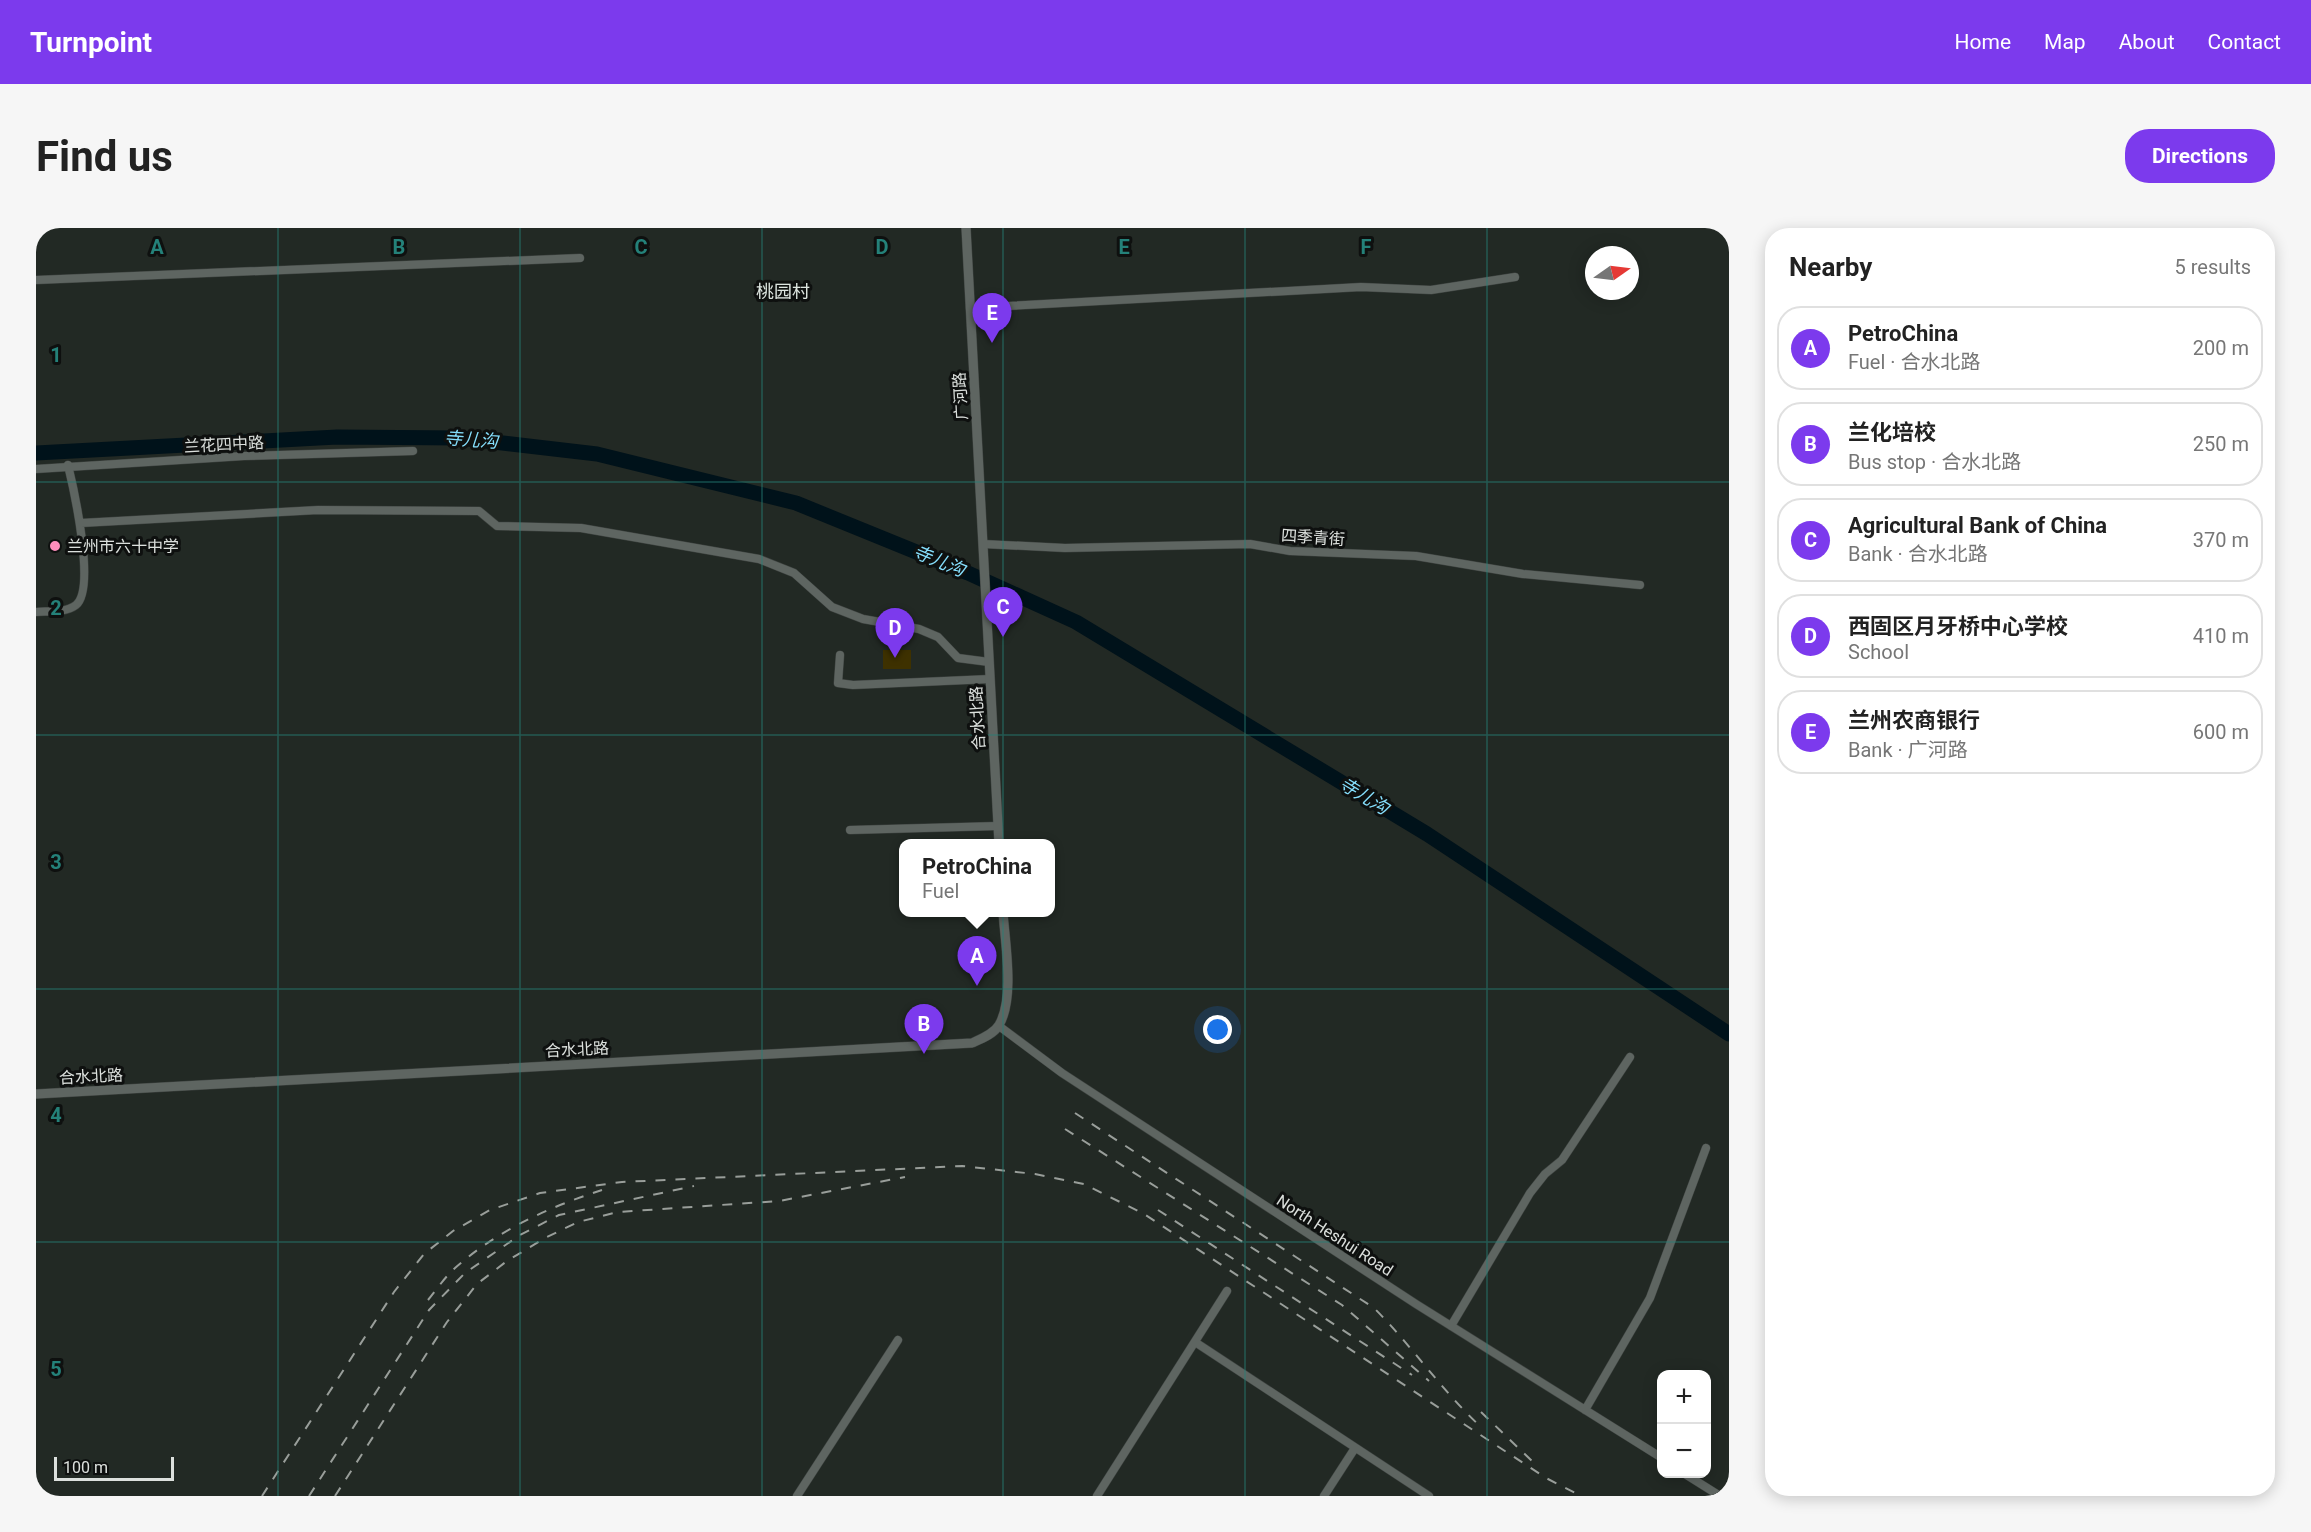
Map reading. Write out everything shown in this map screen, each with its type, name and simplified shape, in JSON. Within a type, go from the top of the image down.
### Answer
[{"type":"street","name":"广河路","points":[[966,228],[984,563]]},
{"type":"street","points":[[36,280],[580,258]]},
{"type":"street","points":[[970,308],[1361,287],[1431,290],[1515,277]]},
{"type":"street","name":"兰花四中路","points":[[36,469],[68,465],[413,451]]},
{"type":"street","points":[[36,612],[67,610],[78,604],[84,590],[81,523],[68,465]]},
{"type":"street","points":[[81,523],[318,510],[479,511],[497,526],[580,528],[759,559],[794,573],[832,607],[862,618],[919,629],[938,637],[958,658],[989,662]]},
{"type":"street","name":"四季青街","points":[[982,544],[1065,548],[1250,544],[1290,551],[1416,556],[1524,574],[1640,585]]},
{"type":"street","name":"合水北路","points":[[984,563],[999,839]]},
{"type":"street","points":[[840,655],[838,683],[853,685],[990,680]]},
{"type":"street","points":[[850,830],[998,826]]},
{"type":"street","points":[[999,1026],[1007,992],[1003,917]]},
{"type":"street","name":"合水北路","points":[[36,1094],[960,1044],[982,1039],[999,1026]]},
{"type":"street","name":"North Heshui Road","points":[[999,1026],[1062,1073],[1451,1326],[1657,1455]]},
{"type":"street","points":[[1451,1326],[1530,1193],[1545,1174],[1562,1160],[1630,1057]]},
{"type":"street","points":[[1585,1410],[1650,1298],[1706,1148]]},
{"type":"street","points":[[1097,1496],[1227,1291]]},
{"type":"street","points":[[797,1496],[898,1340]]},
{"type":"street","points":[[1195,1342],[1429,1496]]},
{"type":"street","points":[[1324,1496],[1355,1448]]},
{"type":"street","points":[[1693,1478],[1720,1496]]},
{"type":"shaded area","points":[[883,650],[911,650],[911,669],[883,669]]},
{"type":"waterway","name":"寺儿沟","points":[[36,453],[337,437],[460,438],[597,454],[796,503],[968,573],[1076,622],[1427,834],[1729,1034]]},
{"type":"railway","points":[[1075,1113],[1374,1308],[1482,1428]]},
{"type":"railway","points":[[1065,1129],[1342,1305],[1429,1381]]},
{"type":"railway","points":[[262,1496],[394,1292],[424,1254],[453,1231],[490,1210],[540,1193],[622,1182],[962,1166],[1035,1174],[1084,1184],[1144,1214],[1546,1478],[1581,1496]]},
{"type":"railway","points":[[335,1496],[447,1322],[477,1284],[507,1261],[545,1238],[578,1222],[618,1212],[779,1201],[905,1177]]},
{"type":"railway","points":[[309,1496],[429,1310],[465,1273],[520,1235],[559,1215],[694,1186]]},
{"type":"railway","points":[[428,1300],[455,1268],[471,1254],[506,1231],[544,1212],[602,1190]]},
{"type":"railway","points":[[1158,1210],[1412,1375]]},
{"type":"railway","points":[[1481,1412],[1533,1462]]},
{"type":"place","name":"兰州农商银行","points":[[992,343]]},
{"type":"place","name":"兰州市六十中学","points":[[55,546]]},
{"type":"place","name":"Agricultural Bank of China","points":[[1003,637]]},
{"type":"place","name":"西固区月牙桥中心学校","points":[[895,658]]},
{"type":"place","name":"PetroChina","points":[[977,986]]},
{"type":"place","name":"兰化培校","points":[[924,1054]]},
{"type":"district","name":"桃园村","points":[[783,292]]}]
